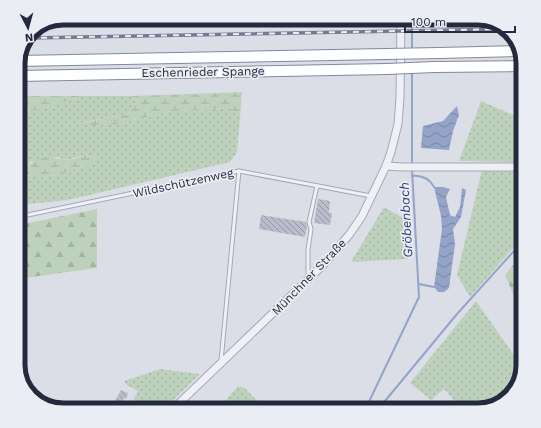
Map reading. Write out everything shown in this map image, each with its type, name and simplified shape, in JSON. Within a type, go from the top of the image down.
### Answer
[{"type":"highway","name":"Eschenrieder Spange","points":[[25,61],[514,51]]},
{"type":"highway","name":"Eschenrieder Spange","points":[[25,76],[516,66]]},
{"type":"street","name":"Münchner Straße","points":[[179,403],[329,259],[349,235],[362,216],[386,166],[398,124],[400,98],[401,25]]},
{"type":"street","points":[[386,166],[516,166]]},
{"type":"lane","name":"Wildschützenweg","points":[[25,215],[240,171],[372,196]]},
{"type":"lane","points":[[221,363],[240,171]]},
{"type":"lane","points":[[309,279],[307,265],[311,229],[310,222],[317,186]]},
{"type":"green space","points":[[242,92],[240,118],[230,108],[172,111],[117,124],[67,126],[128,114],[137,103],[133,96]]},
{"type":"green space","points":[[25,96],[84,96],[25,112]]},
{"type":"green space","points":[[84,96],[133,96],[137,103],[128,114],[70,125],[117,124],[172,111],[230,108],[240,118],[237,152],[230,162],[68,200],[25,204],[25,175],[39,178],[61,174],[89,165],[98,157],[85,155],[67,160],[56,157],[31,162],[25,169],[25,112]]},
{"type":"green space","points":[[481,101],[516,116],[516,154],[514,162],[459,161]]},
{"type":"green space","points":[[85,155],[98,157],[89,165],[61,174],[39,178],[25,175],[25,168],[42,158],[48,157],[69,160]]},
{"type":"green space","points":[[482,169],[516,170],[516,245],[470,297],[457,275]]},
{"type":"green space","points":[[384,207],[407,220],[408,259],[351,262]]},
{"type":"green space","points":[[97,209],[97,268],[25,278],[25,224]]},
{"type":"green space","points":[[516,263],[516,298],[505,275]]},
{"type":"green space","points":[[476,301],[516,358],[515,373],[512,382],[503,394],[488,402],[457,403],[444,389],[431,400],[410,383]]},
{"type":"green space","points":[[160,369],[200,374],[170,403],[137,403],[134,399],[138,391],[127,385],[124,381]]},
{"type":"green space","points":[[238,386],[245,388],[261,403],[223,403]]},
{"type":"green space","points":[[52,397],[52,401],[46,399],[45,398]]},
{"type":"water","points":[[457,106],[459,115],[453,131],[449,150],[421,148],[423,126],[443,121]]},
{"type":"water","points":[[434,187],[450,189],[446,197],[450,215],[455,217],[460,207],[462,188],[466,190],[461,217],[453,229],[455,244],[449,288],[444,292],[438,292],[434,287],[442,229],[441,216]]},
{"type":"building","points":[[318,199],[330,201],[329,213],[332,213],[330,225],[314,223]]},
{"type":"building","points":[[261,215],[306,222],[305,237],[259,229]]},
{"type":"building","points":[[121,390],[128,393],[126,399],[124,398],[122,403],[114,403]]},
{"type":"waterway","name":"Gröbenbach","points":[[412,25],[412,51]]},
{"type":"waterway","name":"Gröbenbach","points":[[412,71],[412,165]]},
{"type":"waterway","name":"Gröbenbach","points":[[368,403],[419,297],[412,169]]},
{"type":"waterway","points":[[412,176],[425,178],[430,181],[434,187]]},
{"type":"waterway","points":[[381,403],[385,401],[457,314],[516,249]]},
{"type":"waterway","points":[[419,284],[434,287]]},
{"type":"railway","points":[[48,38],[495,29]]}]
